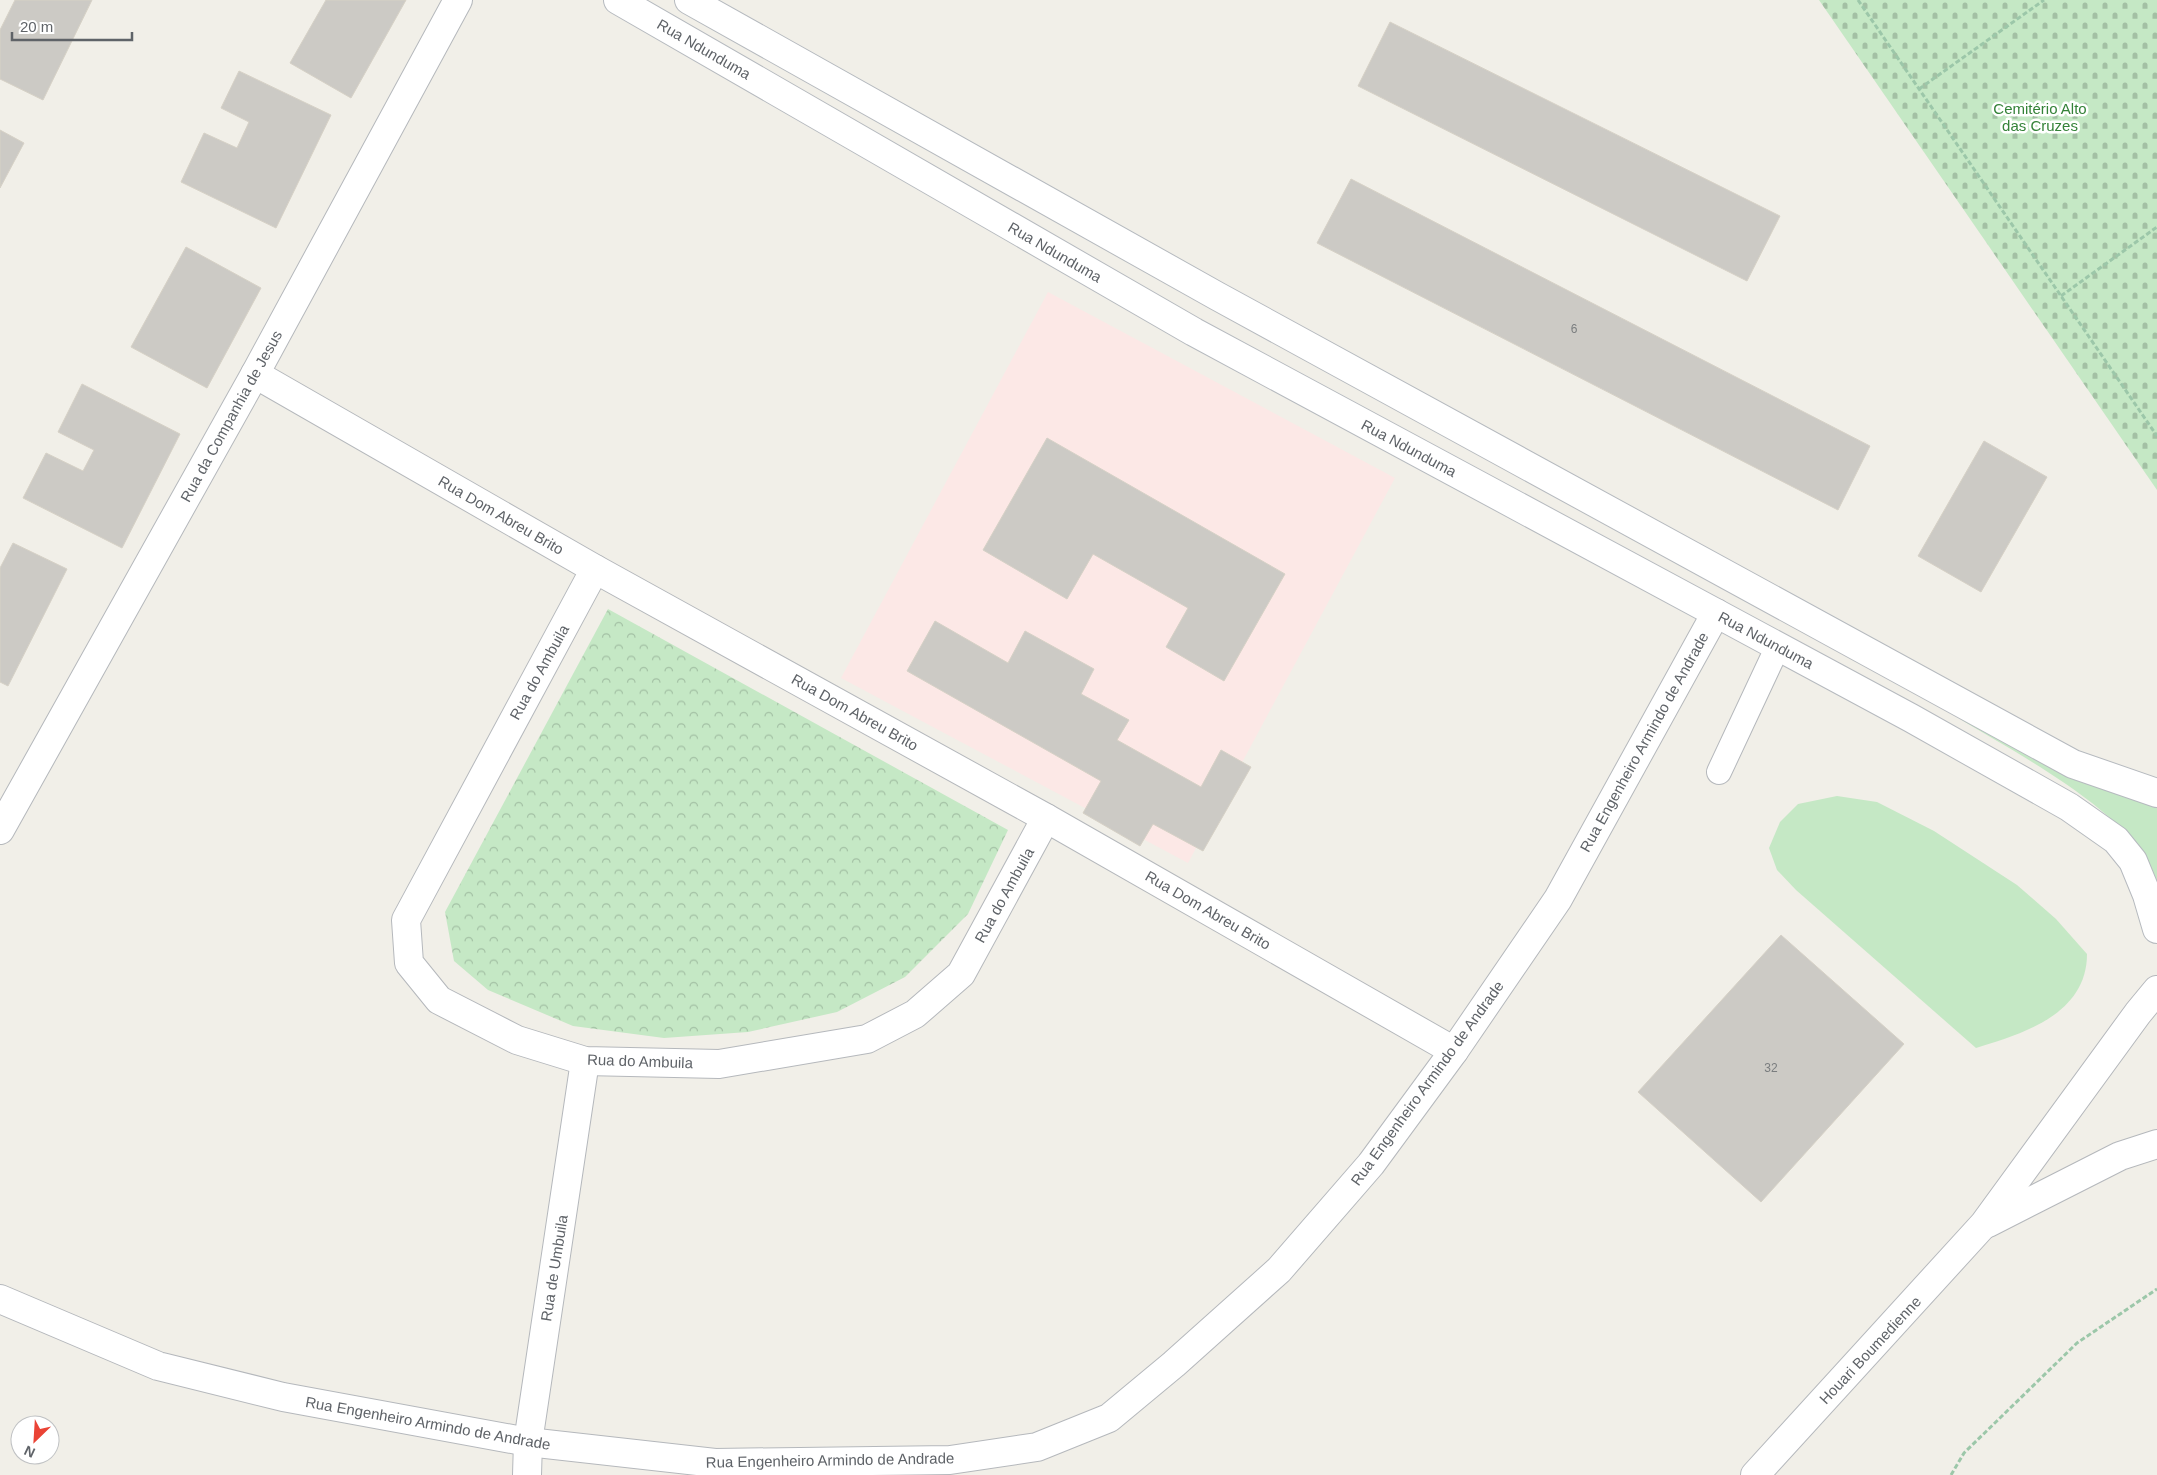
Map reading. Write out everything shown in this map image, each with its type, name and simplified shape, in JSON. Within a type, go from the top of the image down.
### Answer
[{"type":"street","name":"Rua da Companhia de Jesus","points":[[0,830],[254,374],[458,0]]},
{"type":"street","name":"Rua Ndunduma","points":[[618,0],[1194,332],[1911,718],[2069,807],[2116,840],[2133,861],[2147,895],[2157,929]]},
{"type":"street","points":[[689,0],[1217,296],[1928,683],[2073,764],[2123,783],[2157,793]]},
{"type":"street","name":"Rua Dom Abreu Brito","points":[[254,374],[595,569],[1046,818],[1454,1051]]},
{"type":"street","name":"Rua do Ambuila","points":[[595,569],[406,920],[409,963],[439,1000],[517,1040],[586,1061],[719,1064],[867,1039],[916,1014],[961,974],[1046,818]]},
{"type":"street","name":"Rua Engenheiro Armindo de Andrade","points":[[0,1299],[158,1366],[283,1397],[528,1442],[715,1463],[950,1460],[1037,1448],[1109,1418],[1174,1364],[1279,1270],[1371,1164],[1454,1051],[1558,899],[1716,613]]},
{"type":"street","points":[[1984,1224],[2138,1013],[2157,990]]},
{"type":"street","name":"Rua de Umbuila","points":[[527,1475],[528,1442],[586,1061]]},
{"type":"street","points":[[1984,1224],[2120,1156],[2157,1144]]},
{"type":"street","name":"Houari Boumedienne","points":[[1755,1475],[1984,1224]]},
{"type":"lane","points":[[1719,772],[1778,646]]},
{"type":"path","points":[[1858,0],[2157,436]]},
{"type":"path","points":[[1920,89],[2044,0]]},
{"type":"path","points":[[2061,296],[2157,227]]},
{"type":"path","points":[[1951,1475],[1964,1453],[2077,1343],[2157,1289]]},
{"type":"shaded area","points":[[1048,292],[1395,478],[1188,863],[841,678]]},
{"type":"green space","name":"Cemitério Alto das Cruzes","points":[[1819,0],[2157,0],[2157,490]]},
{"type":"green space","points":[[608,609],[1008,830],[968,914],[905,977],[837,1012],[748,1032],[664,1038],[573,1026],[488,990],[454,961],[445,912]]},
{"type":"green space","points":[[1960,719],[2157,805],[2157,884],[2149,863],[2133,842],[2090,801],[2064,782]]},
{"type":"green space","points":[[1837,796],[1877,802],[1934,831],[2017,885],[2056,919],[2087,954],[2084,975],[2076,992],[2064,1006],[2032,1028],[1976,1048],[1796,890],[1777,870],[1769,848],[1780,822],[1798,804]]},
{"type":"building","points":[[15,0],[92,0],[43,100],[0,79],[0,30]]},
{"type":"building","points":[[326,0],[406,0],[351,98],[290,63]]},
{"type":"building","points":[[1390,22],[1780,216],[1747,281],[1358,86]]},
{"type":"building","points":[[239,71],[331,115],[276,228],[181,182],[204,133],[237,148],[249,122],[221,108]]},
{"type":"building","points":[[0,130],[24,143],[0,188]]},
{"type":"building","points":[[1351,179],[1870,446],[1838,510],[1317,243]]},
{"type":"building","points":[[186,247],[261,288],[207,388],[131,347]]},
{"type":"building","points":[[82,384],[180,434],[122,548],[23,498],[46,453],[83,471],[94,450],[58,432]]},
{"type":"building","points":[[1047,438],[1285,574],[1224,681],[1166,647],[1188,608],[1093,554],[1067,599],[983,550]]},
{"type":"building","points":[[1984,441],[2047,477],[1981,592],[1918,556]]},
{"type":"building","points":[[13,543],[67,569],[8,686],[0,682],[0,568]]},
{"type":"building","points":[[935,621],[1008,663],[1025,631],[1094,669],[1081,694],[1129,720],[1117,740],[1201,787],[1221,750],[1251,767],[1203,851],[1153,824],[1140,846],[1083,813],[1101,781],[907,671]]},
{"type":"building","points":[[1781,935],[1904,1044],[1761,1202],[1638,1092]]}]
